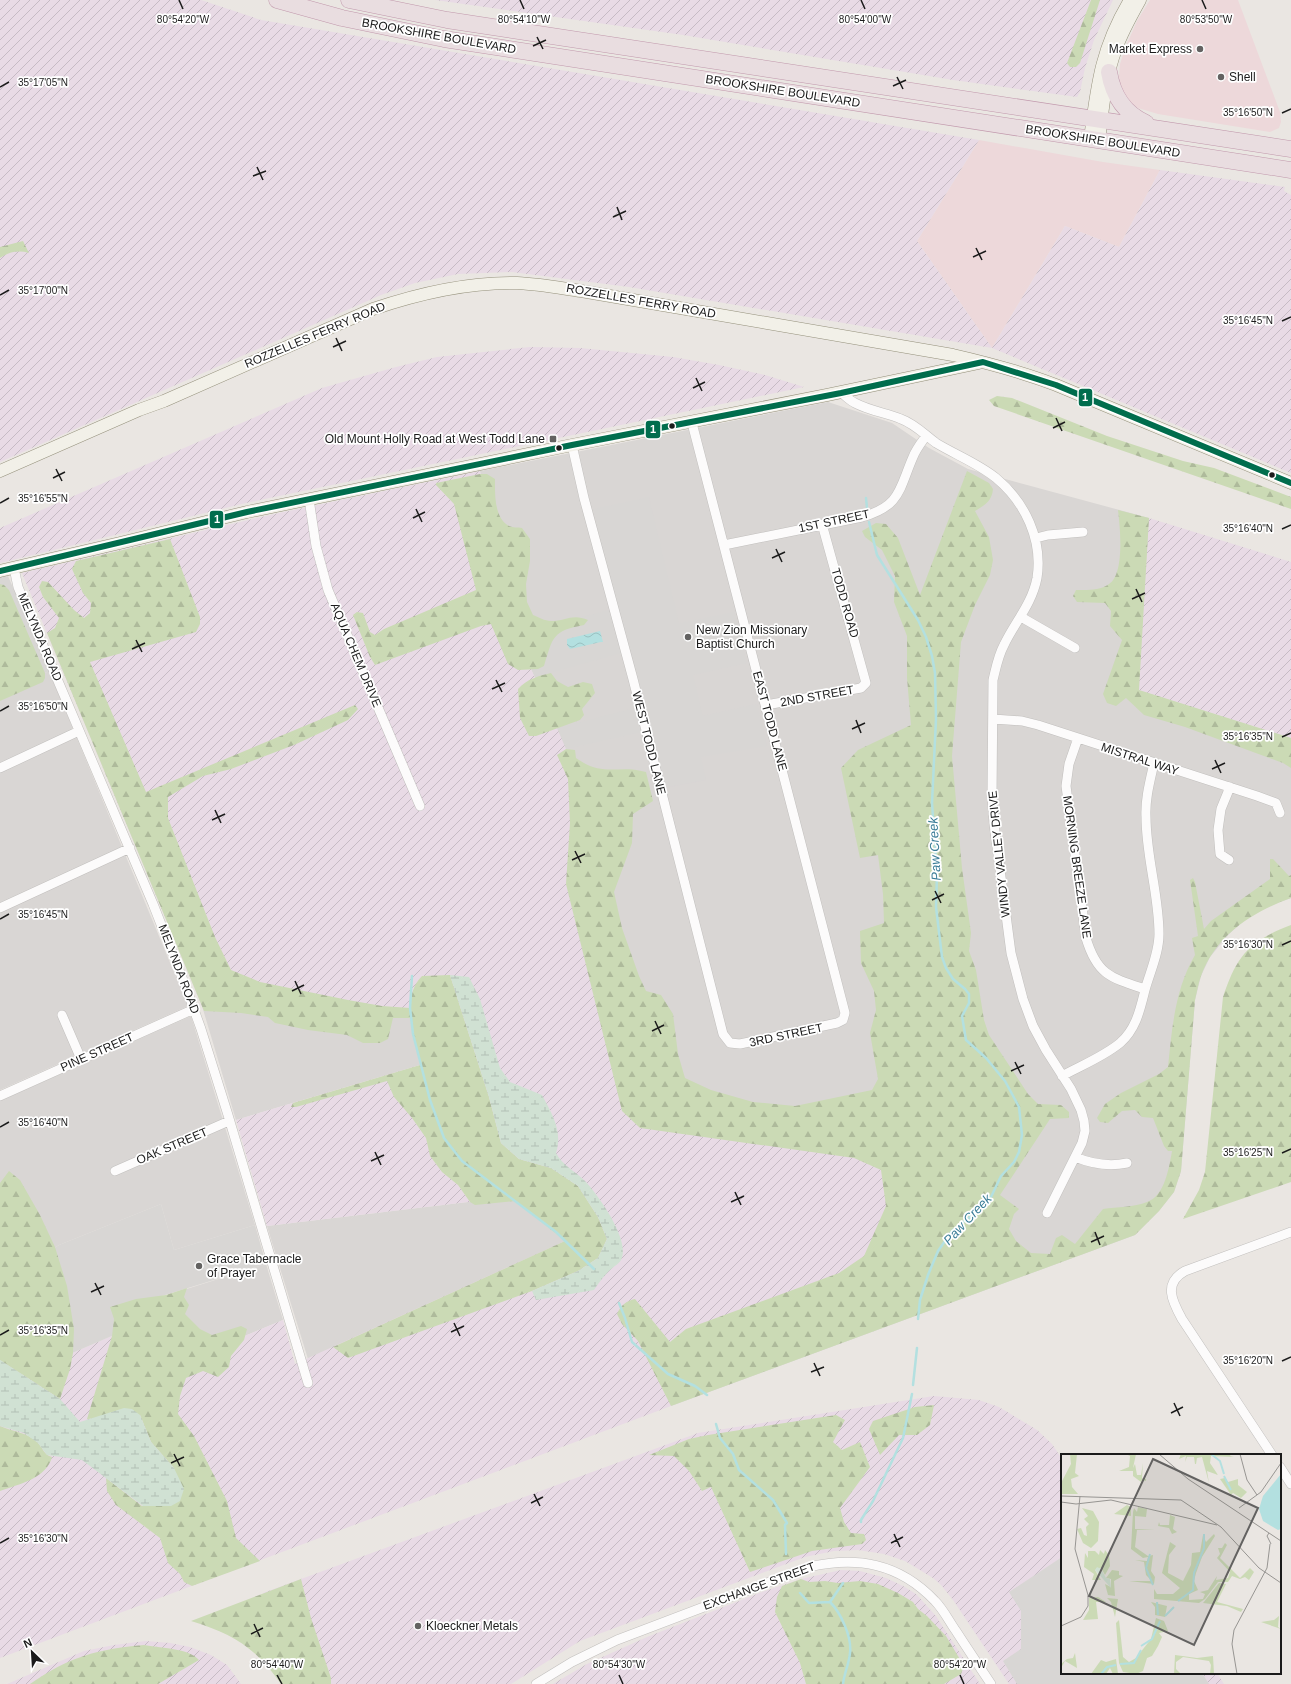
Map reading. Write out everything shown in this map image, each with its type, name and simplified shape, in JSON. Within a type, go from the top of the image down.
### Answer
[{"type":"highway","name":"BROOKSHIRE BOULEVARD","points":[[278,0],[342,18],[444,39],[1291,170]]},
{"type":"highway","name":"BROOKSHIRE BOULEVARD","points":[[349,0],[447,20],[1097,118],[1291,149]]},
{"type":"highway","points":[[1109,72],[1113,90],[1124,108],[1134,117],[1155,128]]},
{"type":"street","points":[[1094,139],[1097,118],[1099,75],[1106,48],[1118,20],[1130,0]]},
{"type":"street","points":[[1097,118],[1120,38],[1140,0]]},
{"type":"street","name":"ROZZELLES FERRY ROAD","points":[[0,471],[373,309],[442,289],[471,285],[516,283],[581,291],[946,354],[983,362],[1056,385],[1291,483]]},
{"type":"street","points":[[0,571],[247,512],[572,445],[692,423],[983,362]]},
{"type":"street","name":"WINDY VALLEY DRIVE","points":[[841,392],[854,403],[862,407],[902,419],[926,436],[995,477],[1006,487],[1023,510],[1036,538],[1038,566],[1032,593],[1022,617],[1004,646],[997,664],[992,694],[992,796],[994,824],[1011,953],[1023,999],[1033,1026],[1077,1101],[1084,1120],[1082,1143],[1047,1213]]},
{"type":"street","name":"EAST TODD LANE","points":[[692,423],[839,989],[845,1013],[843,1020]]},
{"type":"street","name":"1ST STREET","points":[[724,545],[866,516],[878,512],[889,505],[897,496],[903,485],[915,452],[926,436]]},
{"type":"street","name":"WEST TODD LANE","points":[[572,445],[584,498],[633,679],[723,1034],[728,1041]]},
{"type":"street","name":"AQUA CHEM DRIVE","points":[[309,499],[316,546],[328,590],[420,806]]},
{"type":"street","name":"TODD ROAD","points":[[822,524],[866,683]]},
{"type":"street","points":[[1036,538],[1048,535],[1082,532]]},
{"type":"street","name":"MELYNDA ROAD","points":[[14,568],[18,587],[130,848],[194,1009],[230,1121],[308,1383]]},
{"type":"street","points":[[1022,617],[1075,648]]},
{"type":"street","name":"2ND STREET","points":[[766,705],[861,688],[866,683]]},
{"type":"street","name":"MISTRAL WAY","points":[[993,719],[1038,725],[1230,787],[1276,803],[1280,813]]},
{"type":"street","points":[[0,768],[79,731]]},
{"type":"street","name":"MORNING BREEZE LANE","points":[[1078,738],[1069,764],[1066,786],[1086,938],[1090,952],[1106,973],[1115,979],[1145,989]]},
{"type":"street","points":[[1062,1076],[1120,1043],[1131,1031],[1139,1014],[1157,950],[1159,936],[1158,914],[1147,841],[1146,816],[1147,792],[1154,763]]},
{"type":"street","points":[[1229,860],[1220,854],[1218,830],[1221,809],[1230,787]]},
{"type":"street","points":[[0,908],[130,848]]},
{"type":"street","name":"PINE STREET","points":[[0,1096],[194,1009]]},
{"type":"street","points":[[62,1015],[81,1059]]},
{"type":"street","name":"3RD STREET","points":[[728,1041],[740,1044],[837,1023],[843,1020]]},
{"type":"street","name":"OAK STREET","points":[[115,1171],[230,1121]]},
{"type":"street","points":[[1075,1157],[1087,1162],[1106,1166],[1127,1163]]},
{"type":"street","points":[[1271,1454],[1173,1303],[1172,1287],[1176,1277],[1185,1271],[1291,1232]]},
{"type":"street","points":[[1281,1469],[1291,1484]]},
{"type":"street","name":"EXCHANGE STREET","points":[[536,1684],[597,1649],[645,1628],[809,1567],[826,1563],[844,1562],[862,1562],[880,1566],[896,1573],[926,1592],[944,1614],[991,1684]]},
{"type":"shaded area","points":[[0,0],[201,0],[261,20],[979,140],[917,241],[992,348],[629,287],[512,272],[458,274],[415,283],[381,295],[0,462]]},
{"type":"shaded area","points":[[435,0],[1113,0],[1094,40],[1085,68],[1080,92],[1077,97],[953,80],[683,35]]},
{"type":"shaded area","points":[[1150,0],[1238,0],[1280,112],[1281,122],[1279,128],[1270,132],[1158,114],[1138,108],[1128,100],[1120,85],[1120,64],[1137,21]]},
{"type":"shaded area","points":[[979,140],[1103,162],[1160,170],[1119,247],[1065,226],[992,348],[917,241]]},
{"type":"shaded area","points":[[1160,170],[1285,187],[1284,191],[1291,195],[1291,473],[992,348],[1065,226],[1119,247]]},
{"type":"shaded area","points":[[530,347],[580,348],[673,357],[765,375],[804,387],[246,503],[0,563],[0,528],[322,388],[437,357]]},
{"type":"shaded area","points":[[828,402],[892,423],[929,448],[968,469],[1149,518],[1139,690],[1291,738],[1291,898],[1249,916],[1229,934],[1210,957],[1201,976],[1195,1000],[1181,1171],[1174,1192],[1159,1211],[1135,1235],[671,1406],[649,1105],[580,878],[611,850],[508,617],[480,471]]},
{"type":"shaded area","points":[[480,471],[508,617],[612,850],[580,879],[649,1105],[931,1132],[921,1228],[687,1392],[671,1406],[0,1658],[0,1384],[128,1329],[191,1358],[283,1320],[295,1364],[565,1241],[510,1197],[267,1226],[236,1120],[420,1065],[413,1034],[411,1015],[202,1006],[22,573],[279,513]]},
{"type":"shaded area","points":[[649,497],[679,623],[734,612],[747,663],[693,675],[703,716],[757,704],[767,746],[701,757],[706,780],[664,788],[650,730],[566,749],[557,728],[643,706],[629,651],[535,677],[515,634],[617,608],[593,509]]},
{"type":"shaded area","points":[[1149,518],[1291,562],[1291,738],[1138,690]]},
{"type":"shaded area","points":[[8,576],[49,671],[0,695],[0,577]]},
{"type":"shaded area","points":[[49,671],[188,1006],[0,1090],[0,695]]},
{"type":"shaded area","points":[[202,1006],[411,1015],[413,1034],[420,1065],[236,1120]]},
{"type":"shaded area","points":[[191,1016],[255,1225],[174,1250],[161,1204],[59,1245],[0,1283],[0,1101]]},
{"type":"shaded area","points":[[510,1197],[566,1241],[308,1359],[267,1226]]},
{"type":"shaded area","points":[[161,1204],[174,1250],[255,1225],[266,1264],[113,1311],[128,1329],[0,1384],[0,1283],[59,1245]]},
{"type":"shaded area","points":[[266,1264],[283,1320],[191,1358],[174,1293]]},
{"type":"shaded area","points":[[934,1396],[979,1400],[999,1407],[1037,1430],[1052,1444],[1061,1458],[1061,1674],[1218,1674],[1224,1684],[1009,1684],[953,1600],[941,1585],[933,1578],[905,1561],[884,1554],[858,1550],[834,1551],[805,1557],[580,1641],[511,1684],[319,1684],[263,1593],[698,1433]]},
{"type":"shaded area","points":[[1061,1558],[1061,1674],[1203,1674],[1209,1684],[1017,1684],[1003,1661],[1021,1649],[1021,1611],[1009,1592]]},
{"type":"shaded area","points":[[841,1570],[860,1571],[886,1578],[916,1594],[936,1616],[980,1684],[553,1684],[587,1664],[647,1637],[762,1592],[801,1579]]},
{"type":"shaded area","points":[[146,1641],[170,1643],[190,1647],[211,1655],[227,1665],[241,1684],[7,1684],[84,1651]]},
{"type":"green space","points":[[1091,0],[1100,0],[1080,63],[1076,67],[1070,67],[1067,63]]},
{"type":"green space","points":[[23,241],[29,253],[14,252],[0,258],[0,247]]},
{"type":"green space","points":[[997,396],[1012,398],[1107,436],[1183,461],[1214,468],[1291,497],[1291,509],[994,406],[989,400]]},
{"type":"green space","points":[[967,471],[989,483],[993,489],[990,500],[975,511],[989,537],[993,560],[990,575],[975,605],[961,642],[952,756],[962,868],[971,933],[969,951],[976,970],[984,1020],[989,1035],[1028,1094],[1038,1104],[1061,1105],[1069,1112],[1069,1118],[1050,1119],[1000,1195],[1019,1209],[1014,1214],[1009,1229],[1016,1241],[1031,1253],[1050,1254],[1056,1238],[1062,1235],[1075,1244],[1103,1209],[1131,1206],[1147,1202],[1158,1194],[1165,1180],[1172,1151],[1168,1151],[1164,1146],[1153,1118],[1142,1117],[1135,1110],[1122,1111],[1108,1123],[1100,1122],[1097,1118],[1105,1104],[1121,1093],[1159,1074],[1168,1067],[1171,1038],[1179,995],[1188,968],[1195,955],[1192,938],[1198,936],[1190,880],[1193,878],[1195,882],[1204,929],[1211,921],[1270,879],[1270,859],[1273,859],[1289,876],[1291,875],[1291,898],[1263,910],[1237,927],[1216,948],[1208,961],[1200,979],[1195,1000],[1181,1171],[1174,1192],[1159,1211],[1135,1235],[671,1406],[638,1341],[622,1324],[617,1314],[620,1308],[626,1302],[635,1299],[670,1342],[686,1329],[839,1273],[864,1256],[886,1206],[881,1170],[854,1158],[640,1128],[622,1111],[566,884],[570,823],[568,779],[557,755],[566,749],[575,750],[576,758],[595,768],[611,770],[627,769],[646,772],[653,801],[633,814],[632,843],[614,892],[622,928],[639,976],[646,991],[661,995],[673,1014],[678,1054],[685,1078],[711,1090],[753,1102],[795,1106],[872,1090],[878,1079],[870,1033],[876,1010],[874,991],[861,963],[860,931],[884,923],[883,894],[878,855],[860,858],[841,768],[858,750],[911,725],[907,678],[907,636],[894,602],[895,576],[882,550],[865,537],[862,531],[876,523],[886,524],[898,538],[920,595]]},
{"type":"green space","points":[[480,474],[487,474],[495,479],[496,505],[500,517],[511,527],[522,528],[530,539],[530,561],[526,584],[527,602],[533,615],[549,621],[573,617],[588,620],[584,625],[573,627],[555,637],[544,666],[538,669],[518,670],[508,664],[491,624],[481,626],[375,665],[370,657],[353,615],[357,612],[363,613],[370,632],[375,635],[384,629],[476,590],[454,504],[436,485],[436,483]]},
{"type":"green space","points":[[1118,510],[1149,518],[1139,690],[1291,738],[1291,768],[1283,763],[1185,727],[1144,715],[1126,698],[1116,706],[1107,703],[1103,694],[1122,640],[1110,626],[1111,611],[1105,603],[1077,602],[1073,596],[1076,590],[1093,590],[1101,588],[1109,584],[1114,579],[1120,549]]},
{"type":"green space","points":[[170,539],[200,617],[200,624],[196,632],[90,662],[146,792],[355,705],[358,709],[348,720],[294,745],[231,769],[203,776],[168,797],[168,818],[215,937],[231,970],[260,982],[382,1006],[410,1008],[413,990],[416,983],[422,976],[450,975],[489,1097],[501,1143],[519,1159],[551,1168],[578,1186],[598,1217],[607,1239],[598,1258],[578,1271],[532,1291],[348,1358],[333,1347],[565,1241],[515,1201],[475,1205],[470,1202],[458,1185],[442,1172],[430,1156],[426,1138],[412,1118],[394,1097],[387,1081],[296,1107],[291,1107],[293,1103],[420,1065],[411,1018],[393,1018],[388,1039],[380,1043],[363,1043],[347,1035],[308,1030],[275,1023],[268,1017],[241,1013],[204,1011],[47,633],[55,628],[59,618],[43,597],[39,587],[42,581],[48,582],[74,610],[84,618],[90,613],[91,603],[83,593],[72,569],[76,561]]},
{"type":"green space","points":[[0,584],[4,585],[9,590],[45,673],[45,678],[43,682],[0,701]]},
{"type":"green space","points":[[551,673],[557,681],[568,687],[583,682],[592,684],[595,693],[582,709],[584,715],[580,720],[536,736],[529,736],[520,718],[518,689],[533,678]]},
{"type":"green space","points":[[1291,925],[1291,1182],[1183,1219],[1199,1190],[1205,1172],[1223,997],[1228,983],[1246,951],[1265,937]]},
{"type":"green space","points":[[450,975],[469,977],[480,999],[500,1068],[510,1082],[542,1095],[553,1116],[557,1130],[558,1145],[556,1153],[562,1161],[581,1177],[598,1196],[612,1218],[621,1241],[623,1251],[621,1260],[605,1275],[594,1290],[536,1300],[532,1291],[578,1271],[598,1258],[607,1239],[598,1217],[578,1186],[551,1168],[519,1159],[501,1143],[489,1097]]},
{"type":"green space","points":[[9,1171],[20,1180],[40,1215],[55,1247],[67,1286],[74,1329],[73,1353],[70,1369],[60,1399],[0,1360],[0,1183]]},
{"type":"green space","points":[[187,1288],[184,1297],[189,1305],[185,1314],[200,1329],[212,1335],[241,1326],[247,1329],[244,1340],[231,1356],[229,1367],[218,1377],[203,1371],[186,1378],[180,1396],[178,1414],[194,1436],[227,1501],[236,1538],[260,1561],[192,1586],[184,1582],[180,1574],[168,1563],[160,1538],[116,1505],[107,1491],[106,1478],[142,1506],[153,1505],[174,1468],[151,1442],[140,1415],[87,1419],[112,1336],[114,1319],[110,1307],[136,1299],[166,1295]]},
{"type":"green space","points":[[0,1360],[60,1399],[80,1422],[124,1408],[132,1409],[140,1415],[151,1442],[174,1468],[184,1489],[180,1501],[171,1506],[143,1506],[82,1460],[47,1455],[38,1443],[24,1433],[0,1426]]},
{"type":"green space","points":[[934,1405],[930,1425],[917,1435],[899,1435],[880,1455],[869,1429],[873,1421],[915,1407]]},
{"type":"green space","points":[[836,1415],[845,1420],[833,1442],[842,1450],[860,1442],[870,1467],[840,1508],[844,1522],[851,1533],[864,1534],[866,1540],[862,1544],[812,1551],[750,1572],[711,1487],[702,1491],[689,1471],[674,1456],[649,1455],[689,1439]]},
{"type":"green space","points":[[0,1426],[34,1439],[47,1455],[52,1457],[44,1471],[38,1476],[0,1491]]},
{"type":"green space","points":[[301,1579],[311,1618],[331,1678],[331,1684],[281,1684],[262,1660],[242,1644],[219,1631],[191,1621]]},
{"type":"green space","points":[[801,1579],[809,1582],[825,1581],[838,1583],[860,1581],[878,1584],[898,1593],[913,1602],[918,1609],[927,1616],[946,1636],[964,1666],[961,1674],[944,1684],[806,1684],[800,1663],[775,1612],[777,1597],[782,1586]]},
{"type":"green space","points":[[144,1645],[174,1649],[188,1653],[199,1660],[158,1684],[30,1684],[58,1667],[84,1656],[112,1649]]},
{"type":"water","points":[[600,631],[603,642],[570,649],[567,645],[567,639]]},
{"type":"waterway","name":"Paw Creek","points":[[866,498],[867,508]]},
{"type":"waterway","name":"Paw Creek","points":[[869,522],[877,555],[918,620],[926,637],[932,656],[935,673],[936,719],[932,803],[937,874],[936,907],[942,957],[946,968],[953,979],[969,994],[969,1003],[962,1016],[966,1040],[986,1058],[1005,1081],[1019,1107],[1022,1135],[1019,1152],[1014,1162],[1001,1176],[991,1197],[968,1219],[952,1231],[938,1251],[920,1300],[918,1319]]},
{"type":"waterway","points":[[412,976],[410,1008],[413,1034],[430,1100],[444,1138],[462,1161],[556,1232],[594,1269]]},
{"type":"waterway","points":[[619,1303],[632,1342],[668,1374],[695,1386],[707,1395]]},
{"type":"waterway","name":"Paw Creek","points":[[913,1385],[917,1348]]},
{"type":"waterway","name":"Paw Creek","points":[[861,1522],[873,1501],[903,1438],[912,1394]]},
{"type":"waterway","points":[[716,1424],[720,1438],[733,1454],[739,1470],[773,1500],[787,1523],[785,1525],[786,1554]]},
{"type":"waterway","name":"Paw Creek","points":[[830,1602],[843,1583]]},
{"type":"waterway","points":[[800,1593],[809,1603],[830,1602]]},
{"type":"waterway","name":"Paw Creek","points":[[830,1602],[842,1619],[849,1640],[849,1657],[843,1684]]},
{"type":"transit line","name":"1","points":[[0,571],[247,512],[572,445],[841,393],[983,362],[1056,385],[1291,483]]},
{"type":"place","name":"Market Express","points":[[1200,49]]},
{"type":"place","name":"Shell","points":[[1221,77]]},
{"type":"place","name":"Old Mount Holly Road at West Todd Lane","points":[[553,439]]},
{"type":"place","name":"New Zion Missionary Baptist Church","points":[[688,637]]},
{"type":"place","name":"Grace Tabernacle of Prayer","points":[[199,1266]]},
{"type":"place","name":"Kloeckner Metals","points":[[418,1626]]}]
